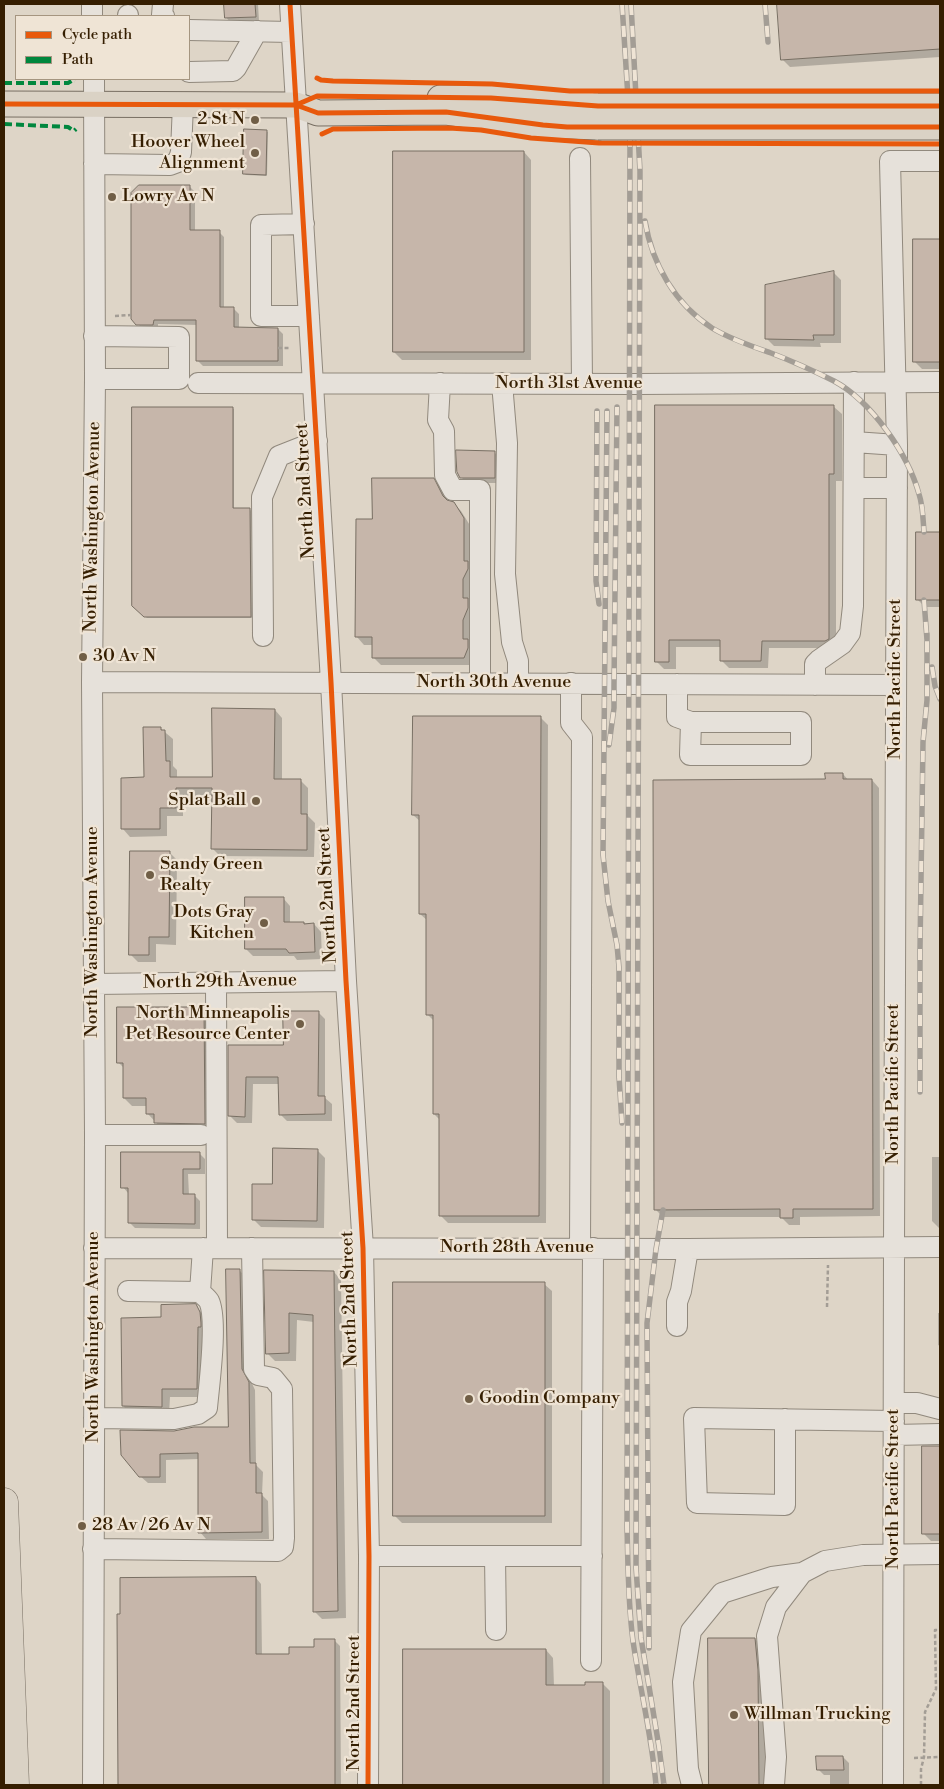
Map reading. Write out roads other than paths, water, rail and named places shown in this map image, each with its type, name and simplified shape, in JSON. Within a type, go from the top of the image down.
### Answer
[{"type":"highway","points":[[4,1502],[15,1785]]},
{"type":"main road","points":[[4,104],[296,105],[318,113],[446,112],[543,125],[598,116],[940,106]]},
{"type":"main road","points":[[598,116],[940,128]]},
{"type":"street","name":"North 2nd Street","points":[[290,4],[363,1248],[369,1556],[368,1785]]},
{"type":"street","points":[[190,30],[291,32]]},
{"type":"street","points":[[190,72],[233,71],[257,31]]},
{"type":"street","name":"North Washington Avenue","points":[[93,1785],[95,1135],[92,682],[95,379],[94,80]]},
{"type":"street","points":[[94,164],[170,165],[178,162],[181,152],[183,104]]},
{"type":"street","points":[[580,158],[582,384]]},
{"type":"street","name":"North Pacific Street","points":[[893,1785],[897,445],[890,161],[940,161]]},
{"type":"street","points":[[304,224],[261,225],[261,316],[309,316]]},
{"type":"street","points":[[94,336],[179,337],[179,379],[95,379]]},
{"type":"street","points":[[814,685],[815,664],[842,644],[850,633],[854,488],[854,382]]},
{"type":"street","name":"North 31st Avenue","points":[[198,383],[582,384],[940,382]]},
{"type":"street","points":[[440,383],[438,420],[444,431],[445,475],[453,490],[480,490],[480,683]]},
{"type":"street","points":[[502,384],[507,443],[505,574],[512,642],[518,660],[518,683]]},
{"type":"street","points":[[263,636],[262,497],[279,456],[317,441]]},
{"type":"street","points":[[854,442],[897,445]]},
{"type":"street","points":[[854,488],[897,488]]},
{"type":"street","name":"North 30th Avenue","points":[[92,682],[896,685]]},
{"type":"street","points":[[571,683],[571,723],[582,737],[586,1248],[592,1556],[592,1661]]},
{"type":"street","points":[[677,684],[677,717],[691,722],[802,722],[802,755],[690,755],[691,722]]},
{"type":"street","name":"North 29th Avenue","points":[[94,984],[346,981]]},
{"type":"street","points":[[200,1292],[210,1248],[216,982]]},
{"type":"street","points":[[95,1135],[201,1135]]},
{"type":"street","name":"North 28th Avenue","points":[[94,1248],[688,1249],[940,1247]]},
{"type":"street","points":[[93,1550],[278,1551],[283,1546],[282,1389],[273,1378],[258,1375],[254,1370],[252,1248]]},
{"type":"street","points":[[677,1326],[677,1302],[681,1291],[688,1249]]},
{"type":"street","points":[[94,1418],[174,1419],[198,1414],[207,1408],[213,1339],[209,1301],[200,1292],[128,1291]]},
{"type":"street","points":[[894,1420],[917,1403],[940,1409]]},
{"type":"street","points":[[785,1419],[785,1505],[697,1503],[694,1418],[894,1420],[940,1434]]},
{"type":"street","points":[[692,1785],[688,1769],[683,1682],[691,1631],[722,1593],[772,1577],[802,1573],[824,1561],[863,1555],[940,1554]]},
{"type":"street","points":[[369,1556],[592,1556]]},
{"type":"street","points":[[495,1556],[496,1630]]},
{"type":"street","points":[[774,1785],[776,1757],[767,1636],[776,1607],[802,1573]]},
{"type":"railway","points":[[622,4],[630,129],[628,1584],[631,1627],[652,1749],[656,1785]]},
{"type":"railway","points":[[631,4],[640,171],[636,1568],[641,1638],[664,1785]]},
{"type":"railway","points":[[765,4],[768,42]]},
{"type":"railway","points":[[645,221],[653,252],[667,282],[676,295],[699,318],[726,336],[787,359],[834,381],[861,401],[874,415],[897,446],[914,478],[923,513],[924,532]]},
{"type":"railway","points":[[609,745],[614,708],[617,407]]},
{"type":"railway","points":[[597,411],[596,581],[599,604]]},
{"type":"railway","points":[[607,411],[603,855],[608,901],[617,945],[619,967],[619,1077],[622,1123]]},
{"type":"railway","points":[[924,600],[927,640]]},
{"type":"railway","points":[[920,1092],[923,742],[927,700],[927,634]]},
{"type":"railway","points":[[932,667],[935,686],[940,699]]},
{"type":"railway","points":[[649,1648],[647,1323],[663,1210]]},
{"type":"place","name":"2 St N","points":[[255,120]]},
{"type":"place","name":"Hoover Wheel Alignment","points":[[255,153]]},
{"type":"place","name":"Lowry Av N","points":[[112,197]]},
{"type":"place","name":"30 Av N","points":[[83,657]]},
{"type":"place","name":"Splat Ball","points":[[256,801]]},
{"type":"place","name":"Sandy Green Realty","points":[[150,875]]},
{"type":"place","name":"Dots Gray Kitchen","points":[[264,923]]},
{"type":"place","name":"North Minneapolis Pet Resource Center","points":[[300,1024]]},
{"type":"place","name":"Goodin Company","points":[[469,1399]]},
{"type":"place","name":"28 Av / 26 Av N","points":[[82,1526]]},
{"type":"place","name":"Willman Trucking","points":[[734,1715]]}]
